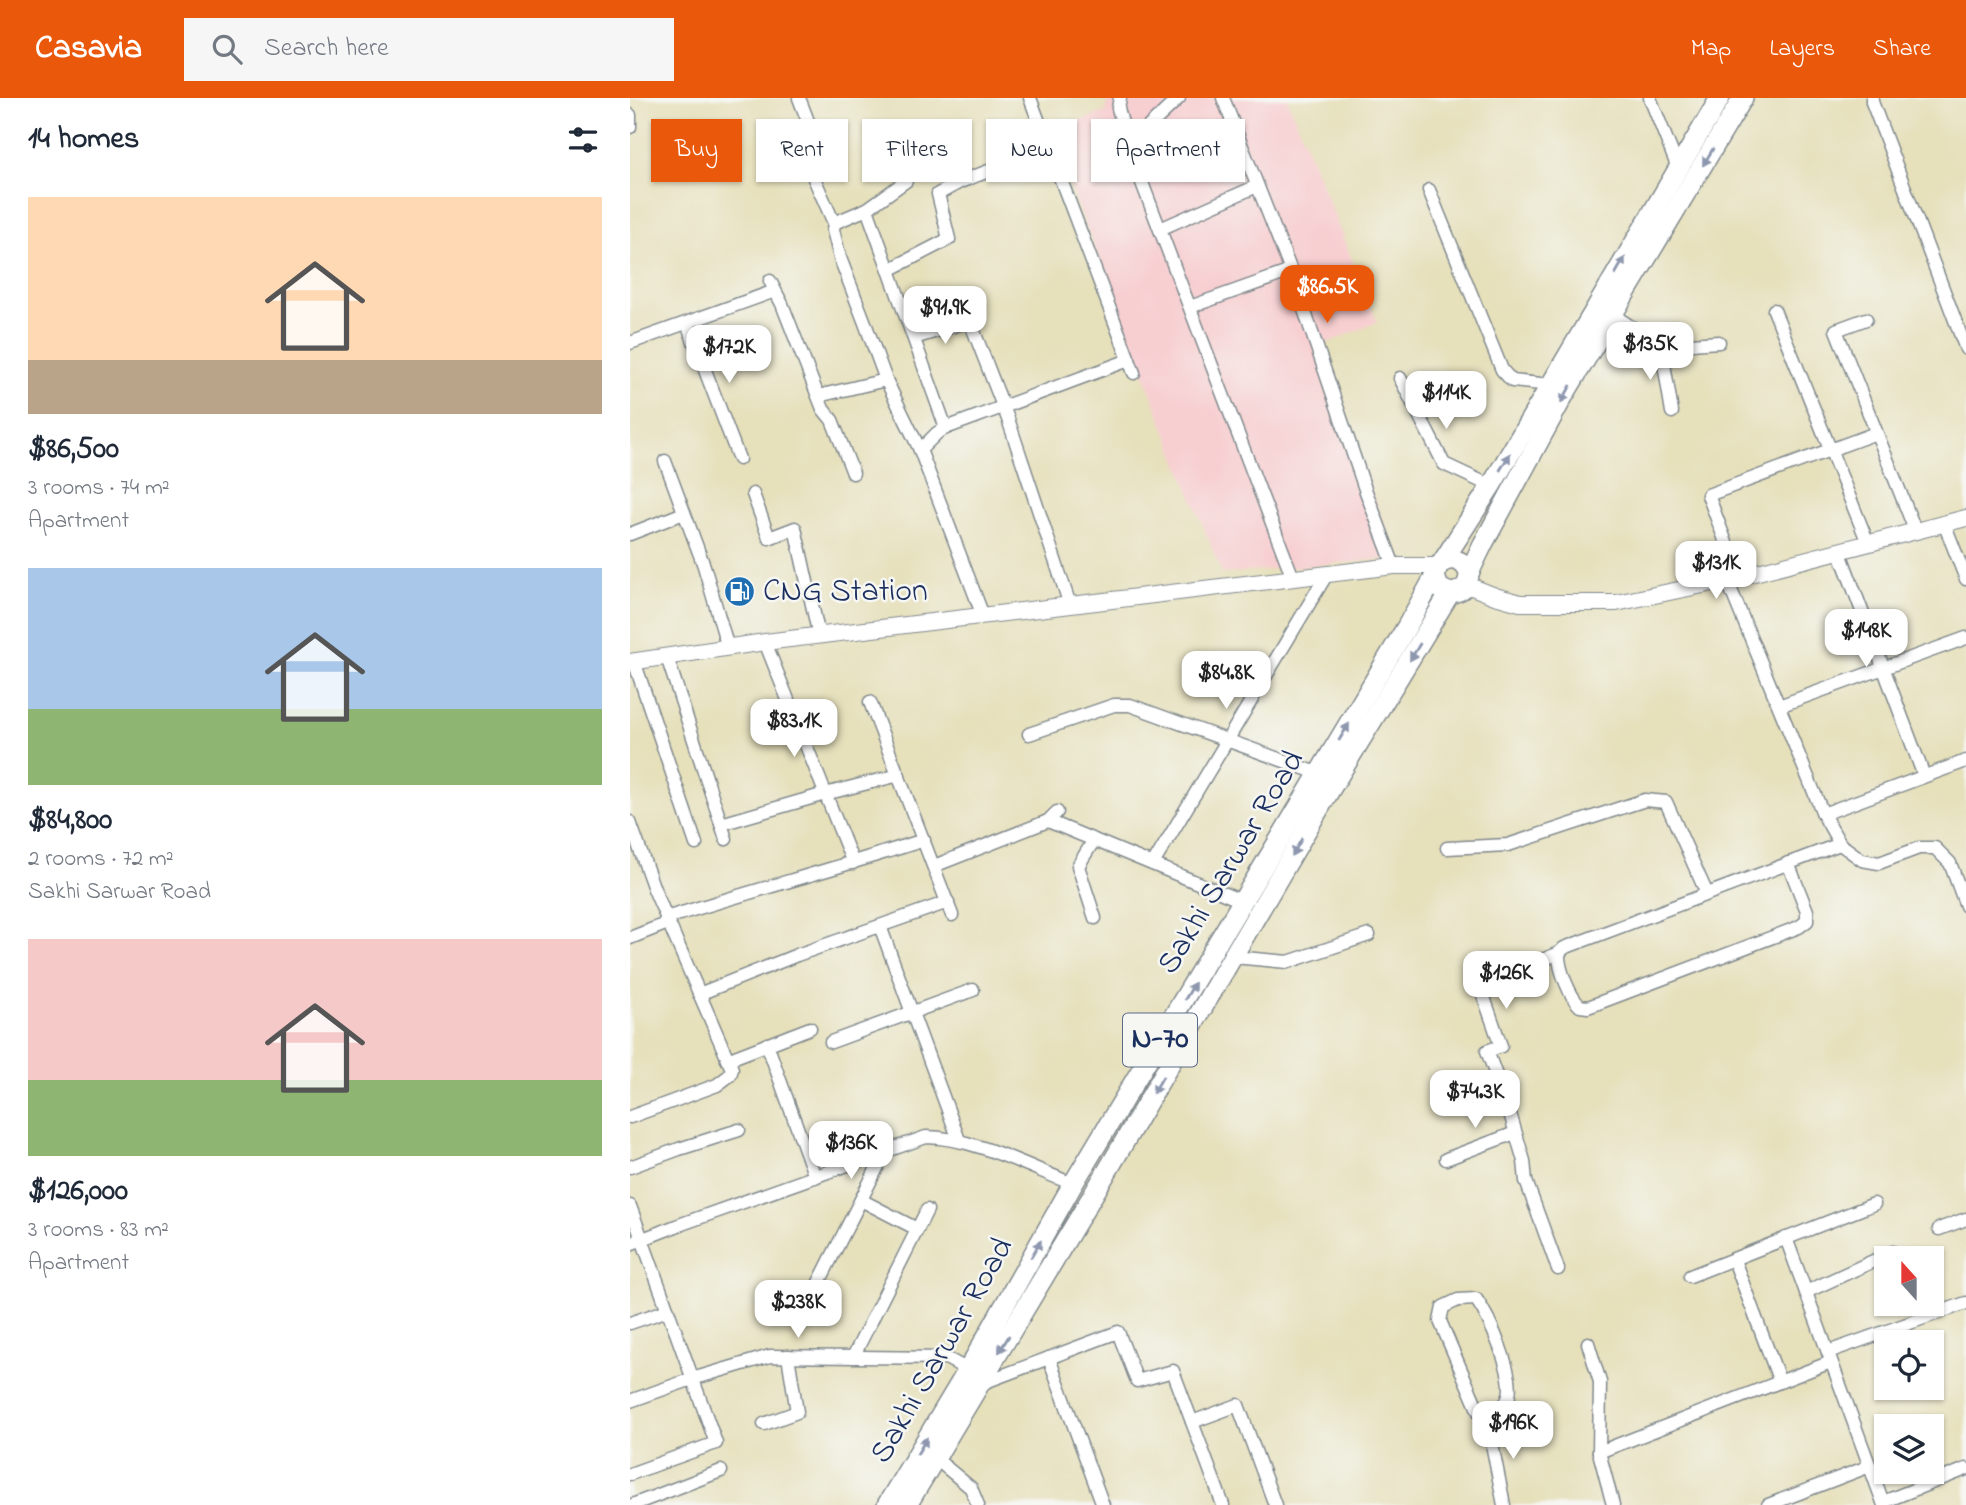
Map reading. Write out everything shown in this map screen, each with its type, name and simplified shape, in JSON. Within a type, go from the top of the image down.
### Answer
[{"type":"highway","name":"N-70","points":[[1438,568],[1491,486],[1720,98]]},
{"type":"highway","name":"N-70","points":[[1462,584],[1564,395],[1743,98]]},
{"type":"highway","points":[[1449,559],[1462,562],[1462,584],[1439,588],[1438,568],[1449,559]]},
{"type":"highway","name":"Sakhi Sarwar Road","points":[[909,1504],[935,1458],[1073,1184],[1320,774],[1438,568]]},
{"type":"highway","name":"Sakhi Sarwar Road","points":[[887,1505],[974,1377],[1233,957],[1330,790],[1462,584]]},
{"type":"main road","points":[[1462,584],[1520,603],[1616,603],[1733,579],[1966,518]]},
{"type":"main road","points":[[632,662],[765,642],[1394,566],[1438,568]]},
{"type":"street","points":[[799,98],[813,134],[800,147],[834,223],[833,230],[841,258],[887,380],[920,450],[983,616]]},
{"type":"street","points":[[1030,98],[1038,119]]},
{"type":"street","points":[[1120,98],[1118,108],[1121,119]]},
{"type":"street","points":[[1157,119],[1179,98]]},
{"type":"street","points":[[1223,98],[1291,271],[1394,566]]},
{"type":"street","points":[[1650,98],[1678,168]]},
{"type":"street","points":[[1872,98],[1966,349]]},
{"type":"street","points":[[630,115],[630,127]]},
{"type":"street","points":[[889,270],[949,239],[938,194],[986,172]]},
{"type":"street","points":[[834,223],[867,209],[905,182]]},
{"type":"street","points":[[1061,182],[1134,373]]},
{"type":"street","points":[[1142,182],[1293,578]]},
{"type":"street","points":[[1160,229],[1257,186]]},
{"type":"street","points":[[1429,190],[1502,370],[1512,381],[1551,385]]},
{"type":"street","points":[[867,209],[946,428]]},
{"type":"street","points":[[1190,307],[1291,271]]},
{"type":"street","points":[[630,343],[687,323],[773,286],[823,410],[832,420],[853,473]]},
{"type":"street","points":[[1774,310],[1868,543]]},
{"type":"street","points":[[1613,315],[1661,346],[1719,342]]},
{"type":"street","points":[[1866,319],[1836,330],[1914,530]]},
{"type":"street","points":[[914,338],[965,322],[970,324],[1004,408],[1070,605]]},
{"type":"street","points":[[687,323],[739,459]]},
{"type":"street","points":[[1661,346],[1672,412]]},
{"type":"street","points":[[920,450],[946,428],[1129,360]]},
{"type":"street","points":[[1400,378],[1444,464],[1491,486]]},
{"type":"street","points":[[818,396],[887,380]]},
{"type":"street","points":[[1877,433],[1708,495],[1733,579],[1779,706],[1823,814],[1840,844],[1862,860],[1879,863],[1919,848],[1935,849],[1950,863],[1966,906]]},
{"type":"street","points":[[665,461],[704,566],[728,648]]},
{"type":"street","points":[[752,494],[769,538],[795,528],[819,636]]},
{"type":"street","points":[[630,534],[684,513]]},
{"type":"street","points":[[1944,523],[1966,579]]},
{"type":"street","points":[[1839,550],[1924,776]]},
{"type":"street","points":[[1153,864],[1327,574]]},
{"type":"street","points":[[1779,706],[1966,638]]},
{"type":"street","points":[[765,642],[853,863]]},
{"type":"street","points":[[667,657],[726,839]]},
{"type":"street","points":[[632,662],[696,844]]},
{"type":"street","points":[[870,702],[952,915]]},
{"type":"street","points":[[1029,734],[1114,705],[1130,705],[1320,774]]},
{"type":"street","points":[[1823,814],[1966,761]]},
{"type":"street","points":[[721,824],[899,775]]},
{"type":"street","points":[[1447,848],[1507,845],[1645,800],[1666,802],[1707,894]]},
{"type":"street","points":[[934,866],[1053,817],[1094,839],[1244,902]]},
{"type":"street","points":[[630,822],[634,846],[732,1069],[730,1075],[717,1086],[630,1117]]},
{"type":"street","points":[[1094,839],[1078,866],[1095,918]]},
{"type":"street","points":[[630,937],[735,896],[924,840]]},
{"type":"street","points":[[1558,1269],[1526,1181],[1524,1161],[1487,1051],[1501,1046],[1480,986],[1559,953],[1564,948],[1840,844]]},
{"type":"street","points":[[1559,953],[1559,961],[1573,1000],[1580,1006],[1588,1007],[1799,928],[1807,921],[1807,911],[1788,863]]},
{"type":"street","points":[[699,994],[797,955],[948,902]]},
{"type":"street","points":[[880,926],[959,1140]]},
{"type":"street","points":[[1233,957],[1289,962],[1369,935]]},
{"type":"street","points":[[831,1042],[973,990]]},
{"type":"street","points":[[727,1060],[810,1028]]},
{"type":"street","points":[[767,1044],[814,1177]]},
{"type":"street","points":[[630,1167],[739,1130]]},
{"type":"street","points":[[1447,1159],[1515,1133]]},
{"type":"street","points":[[630,1244],[926,1137],[959,1140],[1073,1184]]},
{"type":"street","points":[[807,1307],[878,1166],[873,1156]]},
{"type":"street","points":[[861,1200],[917,1229]]},
{"type":"street","points":[[1689,1276],[1874,1204]]},
{"type":"street","points":[[630,1206],[716,1443],[630,1474]]},
{"type":"street","points":[[853,1357],[927,1210]]},
{"type":"street","points":[[1939,1229],[1966,1219]]},
{"type":"street","points":[[1786,1238],[1884,1503],[1966,1469]]},
{"type":"street","points":[[1734,1260],[1780,1382]]},
{"type":"street","points":[[1806,1292],[1874,1261]]},
{"type":"street","points":[[1490,1421],[1479,1412],[1440,1321],[1443,1307],[1458,1300],[1476,1300],[1485,1311],[1508,1368],[1509,1397],[1490,1421],[1504,1505]]},
{"type":"street","points":[[1599,1452],[1780,1382],[1830,1357],[1966,1303]]},
{"type":"street","points":[[630,1323],[668,1310]]},
{"type":"street","points":[[630,1401],[770,1356],[946,1358],[974,1377],[1049,1358],[1118,1332],[1137,1381],[1173,1371],[1223,1505]]},
{"type":"street","points":[[1588,1342],[1600,1382],[1599,1452],[1613,1505]]},
{"type":"street","points":[[764,1424],[797,1412],[788,1356]]},
{"type":"street","points":[[1049,1358],[1103,1505]]},
{"type":"street","points":[[1192,1422],[1238,1405],[1275,1505]]},
{"type":"street","points":[[935,1458],[971,1488],[978,1505]]},
{"type":"street","points":[[1768,1505],[1870,1466]]},
{"type":"street","points":[[632,1505],[647,1502],[721,1471]]},
{"type":"shaded area","points":[[1108,98],[1287,98],[1377,322],[1320,346],[1396,558],[1222,574],[1069,182],[1077,182],[1077,122],[1105,112]]},
{"type":"place","name":"CNG Station","points":[[740,592]]}]
